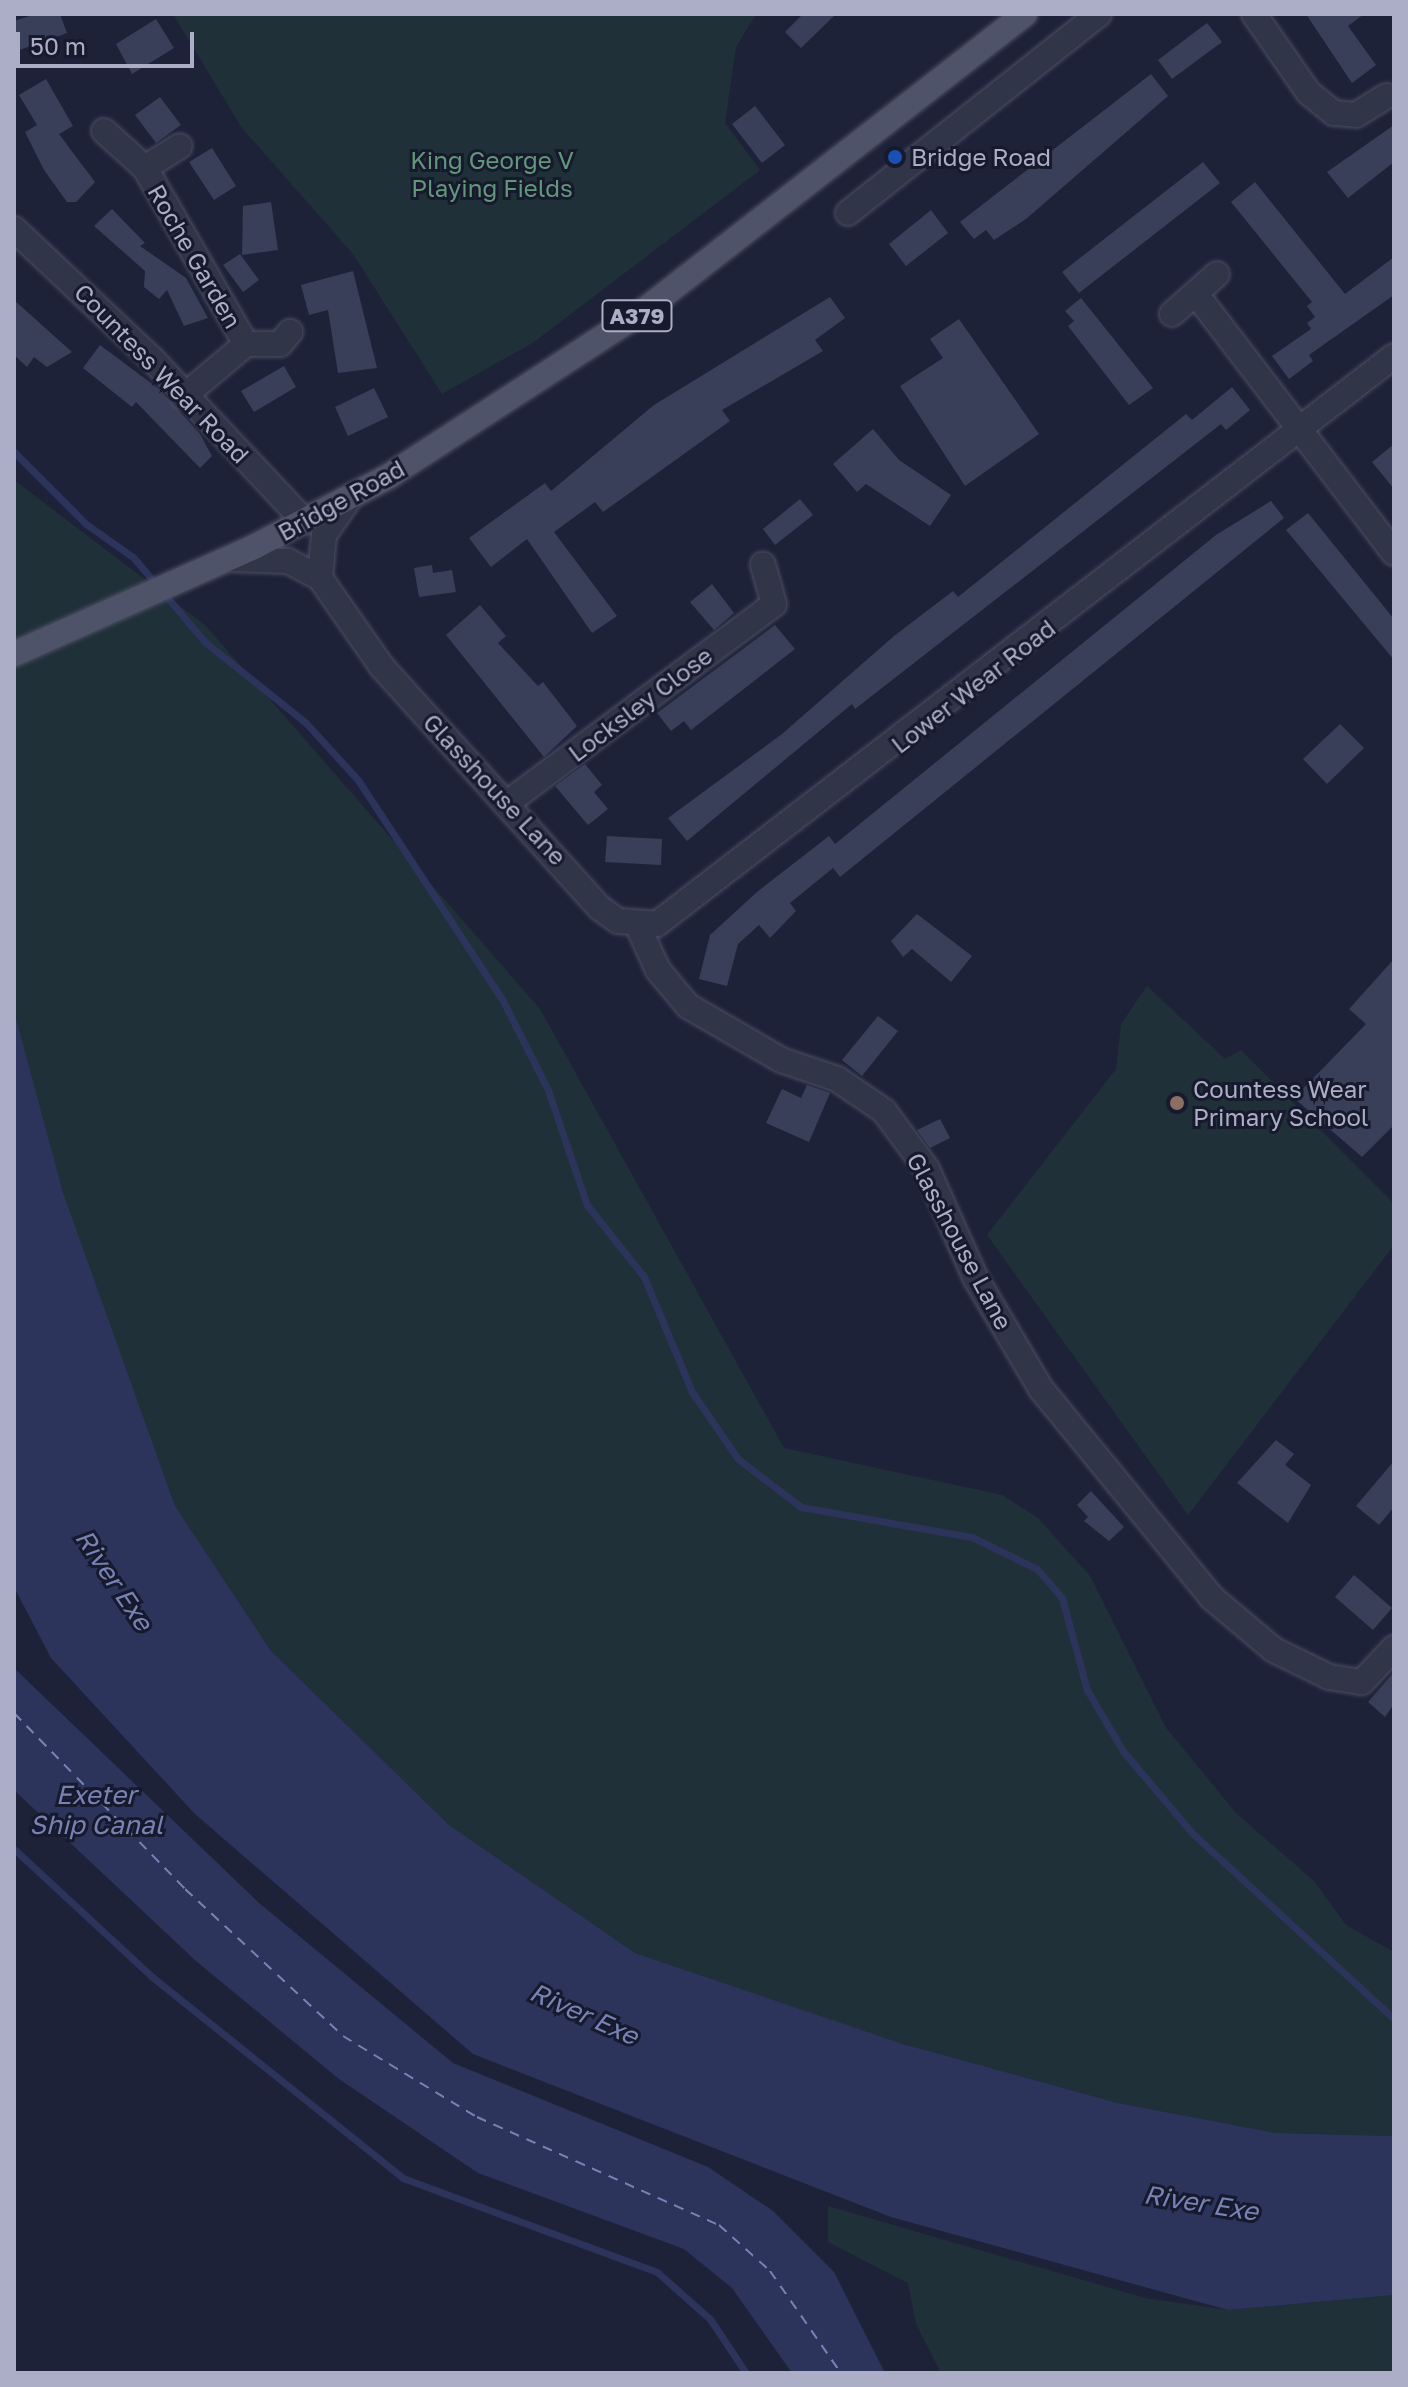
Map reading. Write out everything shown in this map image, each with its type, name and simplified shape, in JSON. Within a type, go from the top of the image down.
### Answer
[{"type":"main road","name":"Bridge Road","points":[[14,654],[225,560],[349,499],[642,312],[1025,14]]},
{"type":"street","points":[[848,213],[1099,14]]},
{"type":"street","points":[[1254,14],[1309,93],[1334,113],[1356,115],[1387,96]]},
{"type":"street","name":"Roche Garden","points":[[104,131],[145,168],[246,344]]},
{"type":"street","name":"Roche Garden","points":[[145,168],[180,146]]},
{"type":"street","name":"Countess Wear Road","points":[[14,229],[305,522]]},
{"type":"street","points":[[1172,314],[1217,274]]},
{"type":"street","points":[[1196,294],[1394,553]]},
{"type":"street","name":"Roche Garden","points":[[183,397],[246,344],[280,344],[290,332]]},
{"type":"street","name":"Lower Wear Road","points":[[638,926],[680,912],[1394,356]]},
{"type":"street","points":[[320,578],[321,545],[349,499]]},
{"type":"street","name":"Glasshouse Lane","points":[[225,560],[288,561],[320,578],[382,667],[600,908],[638,926],[658,970],[688,1006],[781,1060],[837,1079],[884,1111],[927,1169],[976,1279],[1041,1389],[1102,1468],[1211,1597],[1274,1650],[1329,1677],[1362,1682],[1394,1648]]},
{"type":"street","name":"Locksley Close","points":[[506,804],[780,612],[763,565]]},
{"type":"green space","name":"King George V Playing Fields","points":[[173,14],[756,14],[736,47],[725,123],[760,170],[534,342],[442,394],[353,254],[242,128]]},
{"type":"green space","points":[[14,480],[205,625],[540,1009],[784,1448],[1002,1495],[1038,1518],[1090,1576],[1166,1728],[1237,1814],[1315,1882],[1346,1925],[1394,1952],[1394,2136],[1276,2133],[1118,2103],[903,2044],[635,1953],[449,1825],[271,1651],[175,1506],[62,1193],[14,1011]]},
{"type":"green space","points":[[1147,986],[1225,1059],[1241,1050],[1394,1204],[1394,1245],[1188,1515],[987,1235],[1116,1069],[1121,1024]]},
{"type":"green space","points":[[828,2206],[1145,2298],[1228,2310],[1394,2295],[1394,2373],[941,2373],[916,2324],[908,2283],[828,2242]]},
{"type":"water","name":"River Exe","points":[[14,1011],[63,1193],[175,1506],[271,1651],[449,1825],[635,1953],[903,2044],[1118,2103],[1276,2133],[1394,2136],[1394,2295],[1228,2310],[891,2217],[473,2054],[195,1814],[51,1658],[14,1587]]},
{"type":"water","name":"Exeter Ship Canal","points":[[14,1668],[259,1903],[453,2063],[708,2167],[773,2211],[834,2272],[885,2373],[792,2373],[732,2288],[684,2249],[478,2173],[339,2079],[196,1961],[14,1790]]},
{"type":"building","points":[[36,14],[60,14],[67,33],[14,52],[14,21]]},
{"type":"building","points":[[803,14],[836,14],[801,48],[785,32]]},
{"type":"building","points":[[1306,14],[1364,14],[1348,26],[1376,65],[1352,83]]},
{"type":"building","points":[[156,19],[174,48],[132,74],[116,44]]},
{"type":"building","points":[[1207,23],[1222,42],[1172,79],[1158,60]]},
{"type":"building","points":[[1151,74],[1168,96],[1026,219],[994,240],[986,230],[974,239],[960,222]]},
{"type":"building","points":[[46,79],[73,126],[59,134],[95,182],[76,202],[67,202],[44,170],[25,132],[37,125],[19,95]]},
{"type":"building","points":[[160,97],[181,125],[156,143],[135,115]]},
{"type":"building","points":[[755,106],[785,145],[762,163],[732,124]]},
{"type":"building","points":[[1394,125],[1394,162],[1348,198],[1327,172]]},
{"type":"building","points":[[212,148],[236,186],[214,200],[189,162]]},
{"type":"building","points":[[1203,162],[1220,183],[1079,293],[1062,272]]},
{"type":"building","points":[[1255,182],[1345,294],[1394,257],[1394,295],[1309,355],[1313,361],[1289,379],[1272,356],[1311,329],[1307,323],[1315,317],[1307,306],[1312,302],[1231,202]]},
{"type":"building","points":[[271,202],[278,250],[242,255],[243,206]]},
{"type":"building","points":[[112,209],[145,243],[140,246],[186,278],[208,318],[184,326],[167,290],[159,299],[144,287],[145,271],[94,226]]},
{"type":"building","points":[[931,210],[948,233],[906,266],[889,244]]},
{"type":"building","points":[[240,254],[259,280],[243,292],[223,265]]},
{"type":"building","points":[[353,271],[377,368],[338,373],[328,310],[309,315],[301,285]]},
{"type":"building","points":[[830,297],[845,318],[815,340],[823,351],[722,410],[730,421],[603,512],[595,502],[554,532],[617,616],[592,633],[527,539],[491,567],[469,538],[545,483],[551,491],[654,405]]},
{"type":"building","points":[[1081,298],[1153,388],[1129,405],[1068,326],[1074,321],[1065,311]]},
{"type":"building","points":[[14,300],[72,352],[47,367],[34,357],[27,367],[14,355]]},
{"type":"building","points":[[959,319],[1039,434],[965,486],[900,386],[943,358],[930,339]]},
{"type":"building","points":[[100,345],[159,389],[200,434],[212,456],[200,468],[136,402],[132,407],[83,368]]},
{"type":"building","points":[[284,366],[296,387],[254,412],[241,391]]},
{"type":"building","points":[[1232,387],[1250,410],[1226,430],[1221,424],[855,709],[852,704],[687,841],[668,818],[782,734],[894,636],[953,591],[958,597],[1186,414],[1192,420]]},
{"type":"building","points":[[374,388],[388,417],[348,436],[335,407]]},
{"type":"building","points":[[873,429],[899,460],[951,495],[930,526],[866,484],[857,492],[833,464]]},
{"type":"building","points":[[1394,444],[1394,489],[1372,462]]},
{"type":"building","points":[[800,499],[813,515],[775,545],[763,529]]},
{"type":"building","points":[[1271,501],[1284,518],[840,877],[833,868],[790,903],[796,911],[770,938],[759,925],[738,944],[727,986],[699,979],[710,935],[757,892],[829,836],[835,844],[1216,535]]},
{"type":"building","points":[[1308,513],[1394,619],[1394,660],[1286,530]]},
{"type":"building","points":[[432,565],[433,573],[452,570],[456,592],[419,597],[414,568]]},
{"type":"building","points":[[712,584],[734,613],[714,630],[690,602]]},
{"type":"building","points":[[480,605],[506,636],[498,643],[538,686],[543,682],[577,726],[544,757],[446,635]]},
{"type":"building","points":[[775,625],[795,649],[691,730],[684,721],[671,731],[657,713]]},
{"type":"building","points":[[1340,724],[1364,748],[1327,784],[1303,759]]},
{"type":"building","points":[[585,764],[602,785],[594,792],[608,809],[588,825],[555,786]]},
{"type":"building","points":[[607,836],[662,839],[661,865],[605,862]]},
{"type":"building","points":[[917,914],[972,956],[951,982],[912,949],[903,957],[891,941]]},
{"type":"building","points":[[1394,959],[1394,1125],[1362,1157],[1294,1098],[1366,1024],[1349,1009]]},
{"type":"building","points":[[878,1016],[898,1031],[862,1076],[842,1060]]},
{"type":"building","points":[[807,1085],[830,1093],[809,1142],[766,1123],[782,1089],[801,1098]]},
{"type":"building","points":[[940,1119],[950,1138],[930,1148],[917,1130]]},
{"type":"building","points":[[1276,1440],[1294,1454],[1285,1465],[1311,1485],[1288,1523],[1237,1483]]},
{"type":"building","points":[[1394,1461],[1394,1507],[1379,1525],[1356,1506]]},
{"type":"building","points":[[1091,1491],[1124,1527],[1109,1541],[1084,1521],[1088,1517],[1077,1505]]},
{"type":"building","points":[[1354,1575],[1392,1608],[1373,1630],[1335,1597]]},
{"type":"building","points":[[1394,1672],[1394,1704],[1385,1717],[1368,1702]]},
{"type":"waterway","points":[[14,452],[86,524],[133,557],[205,642],[306,723],[358,780],[502,999],[548,1090],[587,1205],[644,1277],[692,1392],[738,1459],[801,1507],[972,1537],[1037,1569],[1062,1598],[1087,1690],[1123,1751],[1192,1833],[1394,2019]]},
{"type":"waterway","points":[[14,1849],[151,1976],[403,2178],[657,2272],[710,2319],[746,2373]]},
{"type":"ferry route","points":[[14,1713],[185,1889],[343,2036],[477,2117],[719,2225],[770,2271],[841,2373]]},
{"type":"place","name":"Bridge Road","points":[[895,157]]},
{"type":"place","name":"Countess Wear Primary School","points":[[1177,1103]]}]
